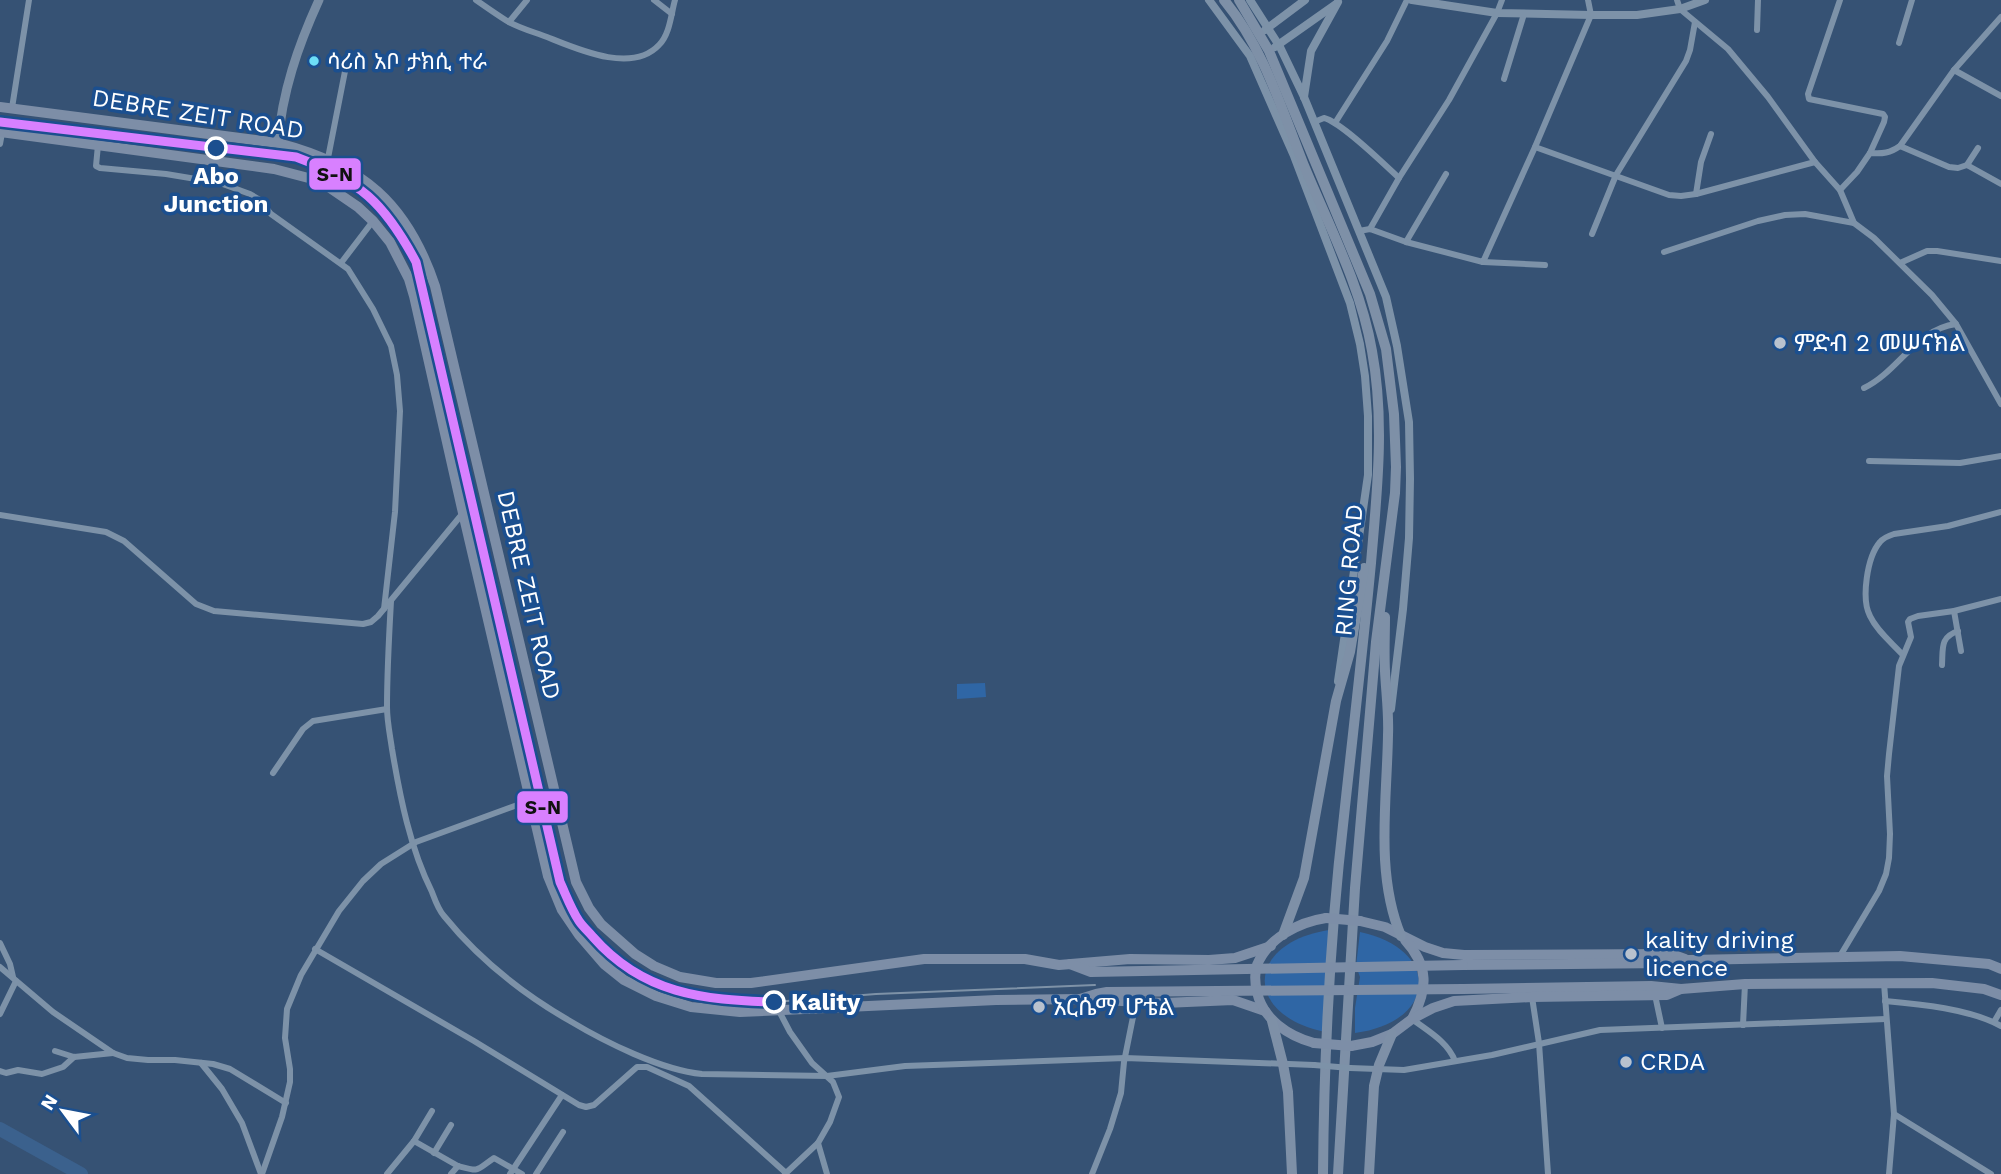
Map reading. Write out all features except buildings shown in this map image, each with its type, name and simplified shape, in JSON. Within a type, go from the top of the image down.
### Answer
[{"type":"highway","name":"RING ROAD","points":[[1224,0],[1260,34]]},
{"type":"highway","name":"RING ROAD","points":[[1239,0],[1270,50],[1370,294],[1386,349],[1394,414],[1395,494],[1376,642],[1355,888],[1338,1174]]},
{"type":"highway","name":"RING ROAD","points":[[1270,50],[1359,298],[1372,351],[1380,442],[1355,730],[1336,888],[1325,1051],[1323,1174]]},
{"type":"highway","points":[[1283,934],[1304,878],[1336,701],[1350,652],[1367,550],[1374,531]]},
{"type":"highway","points":[[1384,576],[1389,733],[1385,804],[1387,878],[1392,915],[1401,936]]},
{"type":"highway","points":[[1268,1016],[1283,1064],[1288,1092],[1292,1174]]},
{"type":"highway","points":[[1369,1174],[1374,1086],[1377,1069],[1392,1034]]},
{"type":"main road","points":[[278,143],[295,57],[319,0]]},
{"type":"main road","name":"DEBRE ZEIT ROAD","points":[[0,107],[278,143],[328,158],[370,184],[411,230],[426,259],[435,286],[576,882],[589,908],[615,938],[654,966],[680,977],[716,984],[751,983],[924,960],[1000,958],[1070,964]]},
{"type":"main road","name":"DEBRE ZEIT ROAD","points":[[1,133],[274,169],[320,181],[358,207],[390,242],[414,296],[548,876],[562,910],[579,936],[604,964],[624,980],[656,996],[691,1007],[740,1012],[996,1000],[1080,999]]},
{"type":"main road","points":[[1268,1016],[1259,1000],[1255,980],[1257,965],[1283,934],[1298,926],[1326,918],[1360,921],[1385,927],[1443,953],[1483,956],[1671,954],[1689,960]]},
{"type":"main road","points":[[1401,936],[1413,949],[1425,978],[1423,994],[1412,1019]]},
{"type":"main road","points":[[1070,964],[1130,959],[1235,958],[1271,946]]},
{"type":"main road","points":[[1070,964],[1091,972],[1667,963],[1689,960],[1899,956],[1989,964],[2001,969]]},
{"type":"main road","points":[[1080,999],[1107,992],[1651,986],[1681,989],[1745,984],[1884,983],[1933,983],[1984,989],[2001,995]]},
{"type":"main road","points":[[1080,999],[1164,1003],[1233,1000],[1268,1016],[1298,1038],[1314,1043],[1351,1046],[1392,1034],[1412,1019],[1454,1001],[1667,995],[1681,989]]},
{"type":"street","points":[[12,108],[29,0]]},
{"type":"street","points":[[476,0],[509,22],[592,54],[610,58],[647,54],[659,46],[666,34],[675,0]]},
{"type":"street","points":[[509,22],[527,0]]},
{"type":"street","points":[[654,0],[671,14]]},
{"type":"street","points":[[1209,0],[1250,56],[1294,156],[1350,303],[1360,344],[1368,416],[1368,474],[1336,701]]},
{"type":"street","points":[[1250,0],[1260,34],[1304,97],[1386,298],[1397,346],[1409,422],[1409,538],[1389,733]]},
{"type":"street","points":[[1260,34],[1305,0]]},
{"type":"street","points":[[1335,123],[1388,41],[1407,0]]},
{"type":"street","points":[[1412,0],[1497,13],[1591,15],[1637,15],[1680,9],[1705,0]]},
{"type":"street","points":[[1370,229],[1399,177],[1449,100],[1502,0]]},
{"type":"street","points":[[1483,262],[1591,15],[1588,0]]},
{"type":"street","points":[[1677,0],[1680,9],[1728,49],[1768,97],[1815,162],[1840,190],[1854,223]]},
{"type":"street","points":[[1757,30],[1758,0]]},
{"type":"street","points":[[1840,0],[1808,94],[1809,99],[1883,114],[1885,117],[1870,153],[1840,190]]},
{"type":"street","points":[[1899,43],[1912,0]]},
{"type":"street","points":[[1270,50],[1340,1]]},
{"type":"street","points":[[1304,97],[1311,51],[1340,1]]},
{"type":"street","points":[[1504,79],[1524,14]]},
{"type":"street","points":[[1870,153],[1884,154],[1900,146],[1954,71],[2001,17]]},
{"type":"street","points":[[1592,233],[1616,175],[1686,61],[1695,22]]},
{"type":"street","points":[[328,158],[348,61]]},
{"type":"street","points":[[1954,71],[2001,96]]},
{"type":"street","points":[[1314,122],[1328,118],[1399,177]]},
{"type":"street","points":[[0,144],[1,133]]},
{"type":"street","points":[[1696,194],[1701,162],[1711,134]]},
{"type":"street","points":[[98,145],[95,162],[100,168],[208,180],[250,194],[264,202],[271,214],[341,263],[355,278],[389,339],[400,397],[395,513],[384,609]]},
{"type":"street","points":[[1535,146],[1669,195],[1681,196],[1815,162]]},
{"type":"street","points":[[1900,146],[1949,167],[1958,168],[1967,165],[1978,148]]},
{"type":"street","points":[[1967,165],[2001,184]]},
{"type":"street","points":[[1406,242],[1446,174]]},
{"type":"street","points":[[1664,252],[1758,221],[1785,215],[1805,214],[1854,223],[1900,263],[1956,324],[2001,404]]},
{"type":"street","points":[[341,263],[373,221]]},
{"type":"street","points":[[1359,232],[1370,229],[1406,242],[1483,262],[1545,265]]},
{"type":"street","points":[[1900,263],[1927,251],[2001,261]]},
{"type":"street","points":[[1864,388],[1887,373],[1933,331],[1956,324]]},
{"type":"street","points":[[1869,461],[1960,464],[2001,456]]},
{"type":"street","points":[[1902,654],[1878,629],[1866,606],[1868,569],[1879,543],[1894,534],[1948,526],[2001,512]]},
{"type":"street","points":[[0,515],[106,532],[124,541],[196,604],[214,611],[363,624],[371,622],[384,609],[463,513]]},
{"type":"street","points":[[1840,956],[1879,891],[1888,866],[1890,834],[1887,776],[1894,695],[1902,654],[1911,637],[1908,622],[1912,617],[1954,611],[2001,599]]},
{"type":"street","points":[[391,601],[387,709],[396,771],[413,844],[427,884],[442,914],[478,953],[516,986],[547,1008],[608,1042],[684,1073],[827,1076],[905,1066],[1125,1058],[1404,1070],[1492,1055],[1600,1030],[1886,1019]]},
{"type":"street","points":[[1954,611],[1961,651]]},
{"type":"street","points":[[1942,665],[1944,639],[1958,631]]},
{"type":"street","points":[[273,774],[303,729],[313,721],[387,709]]},
{"type":"street","points":[[262,1174],[290,1082],[285,1038],[287,1009],[301,975],[339,911],[381,864],[413,844],[531,800]]},
{"type":"street","points":[[0,943],[15,980],[0,1014]]},
{"type":"street","points":[[315,949],[579,1105],[594,1105],[638,1067],[648,1067],[689,1086],[785,1174],[818,1143],[830,1122],[839,1097],[834,1083],[800,1048],[779,1011]]},
{"type":"street","points":[[0,967],[53,1012],[113,1053],[127,1058],[200,1062],[230,1069],[286,1102]]},
{"type":"street","points":[[1884,983],[1894,1114],[1889,1174]]},
{"type":"street","points":[[1743,1025],[1745,984]]},
{"type":"street","points":[[1655,995],[1662,1028]]},
{"type":"street","points":[[1532,997],[1539,1043],[1549,1174]]},
{"type":"street","points":[[1885,1001],[1916,1003],[1952,1010],[1998,1024],[2001,1010]]},
{"type":"street","points":[[1092,1174],[1121,1093],[1136,1002]]},
{"type":"street","points":[[1412,1019],[1443,1043],[1455,1061]]},
{"type":"street","points":[[55,1051],[74,1057],[113,1053]]},
{"type":"street","points":[[0,1071],[6,1073],[18,1070],[42,1074],[63,1067],[74,1057]]},
{"type":"street","points":[[200,1062],[222,1089],[242,1123],[262,1174]]},
{"type":"street","points":[[684,1073],[689,1086]]},
{"type":"street","points":[[512,1172],[562,1094]]},
{"type":"street","points":[[387,1174],[414,1141],[432,1111]]},
{"type":"street","points":[[1894,1114],[1991,1174]]},
{"type":"street","points":[[434,1153],[451,1125]]},
{"type":"street","points":[[536,1174],[563,1132]]},
{"type":"street","points":[[414,1141],[458,1166],[474,1171],[494,1158],[512,1172],[522,1174]]},
{"type":"street","points":[[818,1143],[827,1174]]},
{"type":"street","points":[[451,1174],[458,1166]]},
{"type":"shaded area","points":[[985,683],[986,697],[957,699],[957,684]]},
{"type":"shaded area","points":[[1329,930],[1325,1032],[1298,1023],[1279,1011],[1268,996],[1265,980],[1269,964],[1281,949],[1301,937]]},
{"type":"shaded area","points":[[1360,932],[1386,941],[1405,953],[1416,969],[1419,985],[1414,1001],[1402,1015],[1382,1026],[1355,1033],[1355,1008],[1360,977],[1356,966]]},
{"type":"waterway","points":[[0,1129],[81,1174]]},
{"type":"tram line","points":[[774,1002],[876,994],[1095,985]]},
{"type":"transit line","name":"S-N","points":[[0,122],[296,157],[354,185],[381,209],[416,262],[560,882],[571,907],[582,925],[612,956],[632,971],[654,982],[699,996],[774,1002]]},
{"type":"place","name":"ሳሪስ አቦ ታክሲ ተራ","points":[[314,61]]},
{"type":"place","name":"Abo Junction","points":[[216,148]]},
{"type":"place","name":"ምድብ 2 መሠናክል","points":[[1780,343]]},
{"type":"place","name":"kality driving licence","points":[[1631,954]]},
{"type":"place","name":"Kality","points":[[774,1002]]},
{"type":"place","name":"አርሴማ ሆቴል","points":[[1039,1007]]},
{"type":"place","name":"CRDA","points":[[1626,1062]]}]
